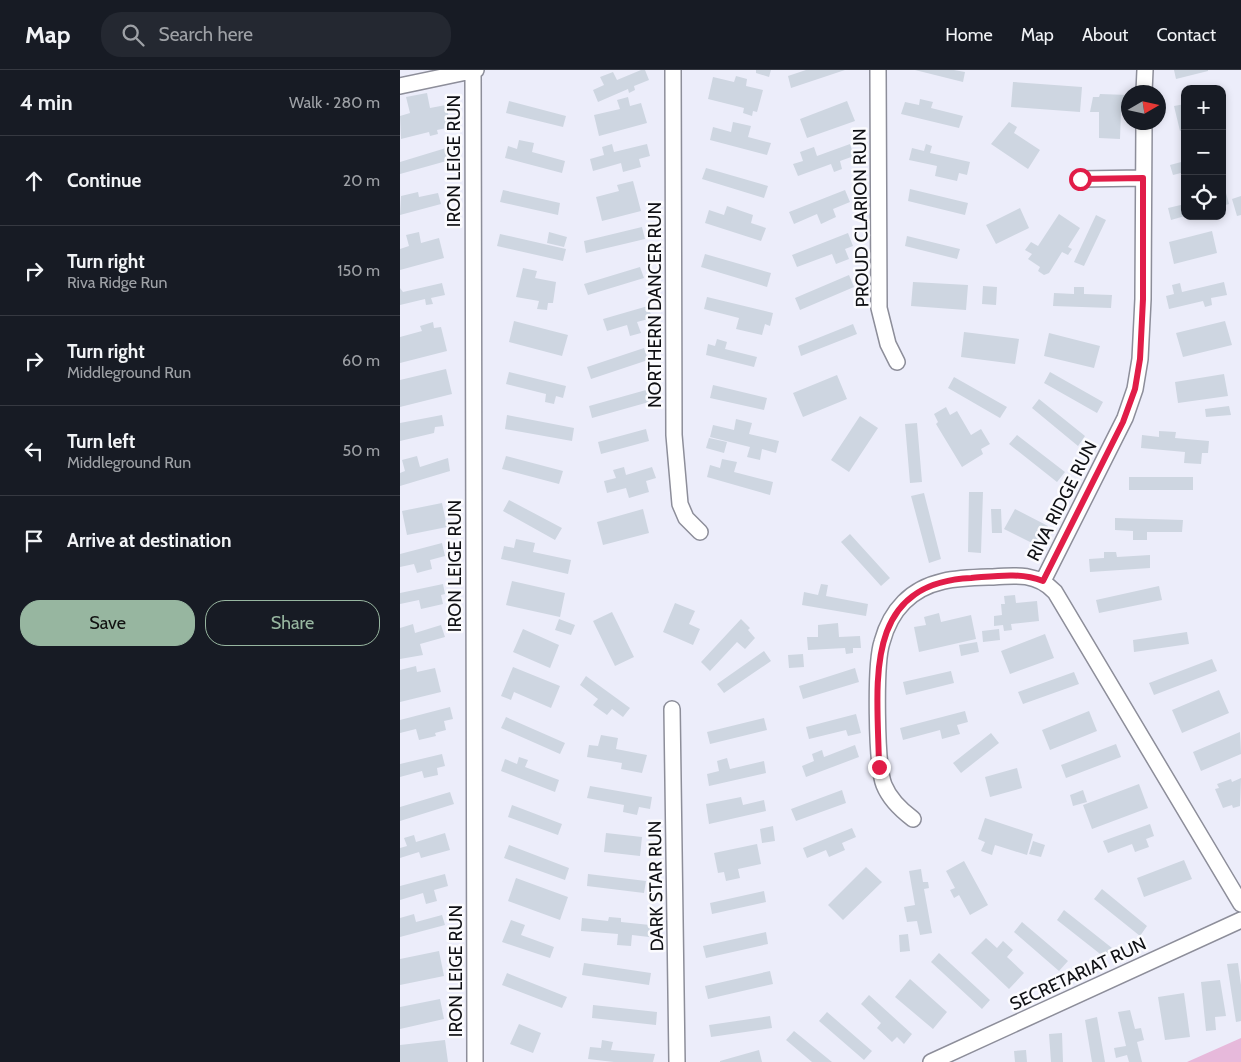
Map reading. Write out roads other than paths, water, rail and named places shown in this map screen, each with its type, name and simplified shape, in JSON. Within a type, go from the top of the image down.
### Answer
[{"type":"street","points":[[400,86],[474,70]]},
{"type":"street","name":"IRON LEIGE RUN","points":[[474,70],[475,1062]]},
{"type":"street","name":"NORTHERN DANCER RUN","points":[[673,70],[674,435],[680,504],[686,518],[700,532]]},
{"type":"street","name":"PROUD CLARION RUN","points":[[878,70],[879,308],[888,344],[897,362]]},
{"type":"street","points":[[1144,70],[1144,85]]},
{"type":"street","name":"RIVA RIDGE RUN","points":[[1144,130],[1143,299],[1140,359],[1135,389],[1123,422],[1043,581],[1055,592],[1241,904]]},
{"type":"street","points":[[1080,179],[1143,178]]},
{"type":"street","points":[[913,819],[902,811],[890,797],[879,767],[878,665],[881,643],[891,618],[915,593],[936,582],[951,578],[1030,576],[1043,581]]},
{"type":"street","name":"DARK STAR RUN","points":[[672,709],[677,1062]]},
{"type":"street","name":"SECRETARIAT RUN","points":[[931,1062],[1241,920]]}]
